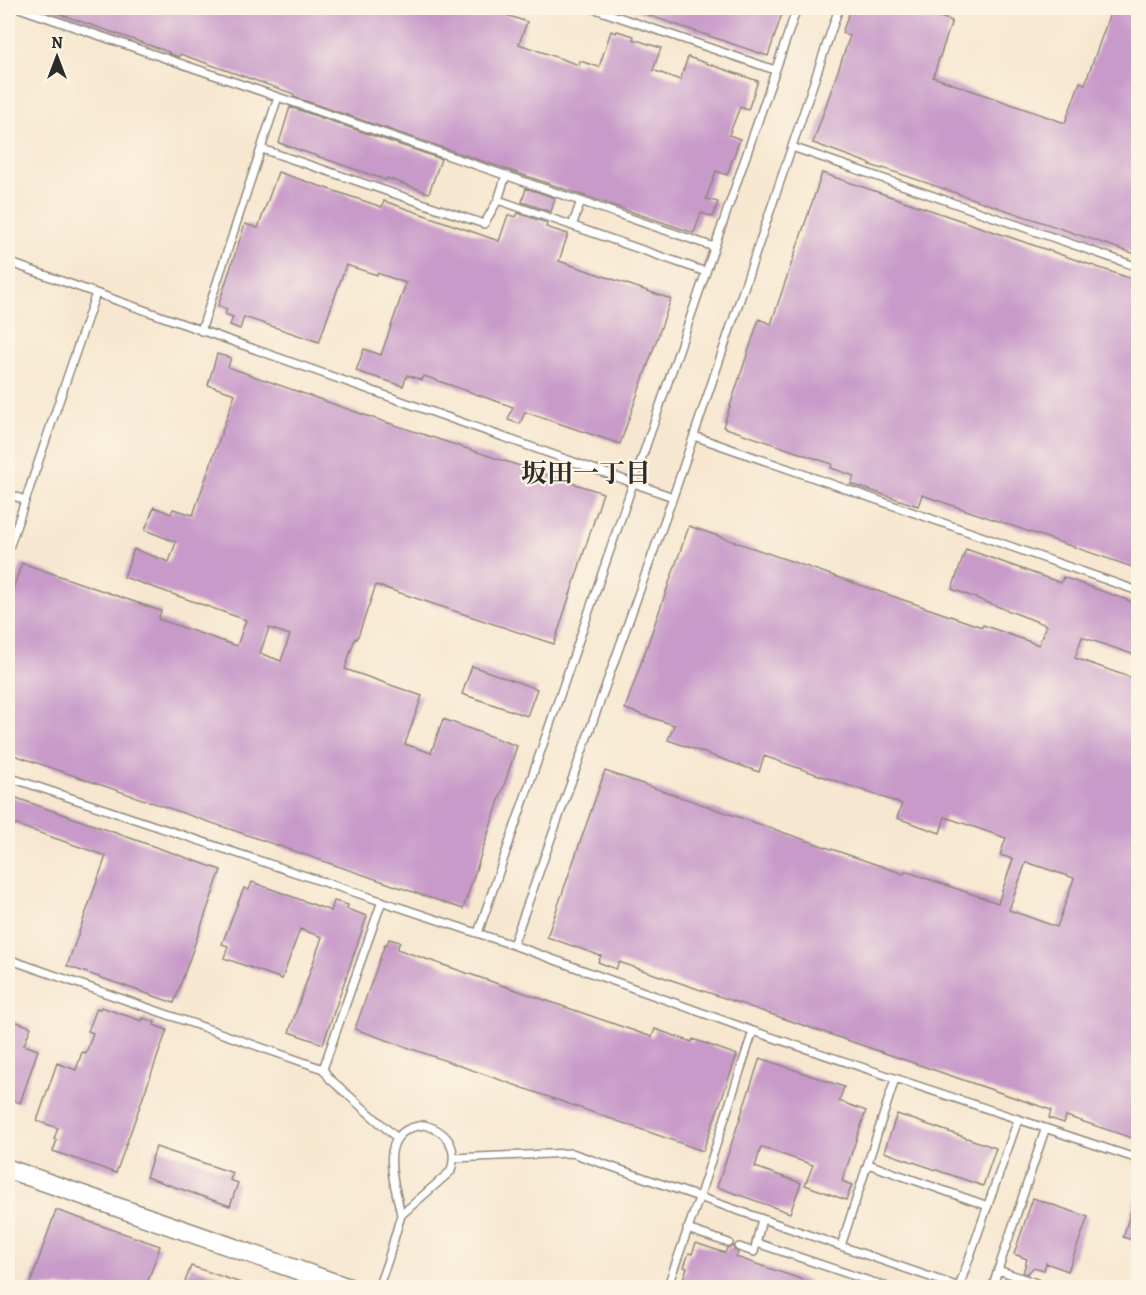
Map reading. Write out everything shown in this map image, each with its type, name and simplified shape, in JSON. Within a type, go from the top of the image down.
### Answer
[{"type":"street","points":[[8,1169],[350,1287]]},
{"type":"lane","points":[[18,8],[39,11],[278,97],[714,247]]},
{"type":"lane","points":[[592,8],[775,70]]},
{"type":"lane","points":[[478,933],[797,8]]},
{"type":"lane","points":[[513,945],[673,497],[839,8]]},
{"type":"lane","points":[[201,331],[278,97]]},
{"type":"lane","points":[[792,147],[1138,267]]},
{"type":"lane","points":[[262,149],[484,224],[498,200],[506,175]]},
{"type":"lane","points":[[498,200],[706,272]]},
{"type":"lane","points":[[572,226],[581,201]]},
{"type":"lane","points":[[8,262],[673,497]]},
{"type":"lane","points":[[8,551],[96,293]]},
{"type":"lane","points":[[694,436],[1138,591]]},
{"type":"lane","points":[[8,494],[25,500]]},
{"type":"lane","points":[[8,777],[478,933],[753,1031],[1045,1130],[1138,1159]]},
{"type":"lane","points":[[323,1069],[382,901]]},
{"type":"lane","points":[[8,959],[323,1069],[330,1079],[397,1138]]},
{"type":"lane","points":[[667,1287],[753,1031]]},
{"type":"lane","points":[[841,1246],[895,1079]]},
{"type":"lane","points":[[454,1158],[572,1153],[960,1287],[1018,1120]]},
{"type":"lane","points":[[378,1287],[401,1215],[391,1158],[392,1148],[404,1131],[414,1126],[424,1125],[435,1128],[444,1133],[450,1141],[454,1158],[451,1171],[401,1215]]},
{"type":"lane","points":[[992,1287],[1045,1130]]},
{"type":"lane","points":[[868,1164],[988,1206]]},
{"type":"lane","points":[[740,1247],[754,1252],[762,1219]]},
{"type":"lane","points":[[687,1229],[729,1244]]},
{"type":"lane","points":[[756,1243],[890,1287]]},
{"type":"lane","points":[[998,1270],[1051,1287]]},
{"type":"building","points":[[45,8],[486,8],[527,22],[519,44],[579,65],[580,61],[599,67],[611,31],[616,33],[617,31],[661,48],[653,70],[680,80],[688,57],[758,81],[748,110],[740,107],[729,135],[740,139],[727,175],[716,171],[706,199],[718,202],[713,217],[701,213],[694,233],[294,97],[294,94],[180,54],[179,57]]},
{"type":"building","points":[[631,8],[784,8],[768,56]]},
{"type":"building","points":[[851,8],[912,8],[952,21],[933,77],[1065,123],[1080,82],[1085,84],[1112,8],[1138,8],[1138,255],[870,165],[813,143],[850,36],[842,33]]},
{"type":"building","points":[[290,107],[441,159],[429,193],[279,143]]},
{"type":"building","points":[[278,172],[382,207],[384,201],[499,241],[508,215],[516,217],[518,213],[547,223],[546,227],[568,234],[559,261],[671,299],[620,444],[525,412],[520,424],[508,420],[513,407],[424,376],[422,380],[407,375],[403,386],[356,371],[364,349],[381,355],[406,283],[377,273],[377,275],[346,265],[319,342],[244,317],[240,329],[230,325],[233,317],[225,314],[227,309],[218,306],[245,224],[258,228]]},
{"type":"building","points":[[822,173],[1138,281],[1138,405],[1134,418],[1138,420],[1138,569],[922,495],[918,506],[851,484],[854,476],[831,468],[832,464],[723,427],[759,319],[771,324]]},
{"type":"building","points":[[526,188],[555,198],[551,212],[522,202]]},
{"type":"building","points":[[217,354],[231,358],[228,367],[373,418],[603,493],[554,644],[376,585],[357,639],[355,638],[345,669],[422,696],[405,744],[431,753],[443,719],[517,746],[463,909],[8,753],[8,603],[22,563],[161,611],[158,619],[237,646],[246,620],[124,577],[134,549],[169,562],[176,542],[145,530],[154,507],[171,514],[173,509],[193,515],[235,394],[208,385]],"holes":[[[269,628],[290,635],[281,661],[260,653]]]},
{"type":"building","points":[[689,526],[1039,645],[1046,625],[952,589],[966,549],[1061,583],[1063,577],[1138,604],[1138,656],[1082,637],[1075,658],[1138,680],[1138,944],[1135,953],[1138,954],[1138,1140],[1066,1116],[1064,1123],[1049,1118],[1051,1110],[619,962],[616,969],[598,962],[601,956],[547,937],[605,771],[904,874],[905,871],[998,903],[1013,859],[1000,855],[1006,838],[945,817],[940,833],[897,818],[902,804],[764,756],[759,772],[668,740],[674,725],[625,709]],"holes":[[[1026,862],[1074,878],[1057,927],[1009,910]]]},
{"type":"building","points":[[472,666],[537,689],[527,716],[462,694]]},
{"type":"building","points":[[8,795],[221,870],[174,1003],[67,966],[106,856],[8,822]]},
{"type":"building","points":[[252,882],[331,911],[334,901],[348,905],[347,909],[367,916],[323,1044],[289,1032],[322,937],[300,929],[282,979],[224,958],[228,946],[222,944],[244,888],[249,890]]},
{"type":"building","points":[[389,939],[400,942],[397,949],[652,1037],[655,1029],[692,1042],[693,1039],[737,1055],[703,1151],[355,1029],[385,944]]},
{"type":"building","points":[[101,1007],[142,1021],[143,1018],[155,1022],[154,1025],[167,1030],[116,1173],[53,1151],[58,1128],[37,1121],[57,1063],[76,1070],[82,1052],[86,1053],[93,1033],[88,1031],[97,1008]]},
{"type":"building","points":[[8,1019],[31,1027],[24,1045],[38,1050],[20,1103],[8,1098]]},
{"type":"building","points":[[760,1058],[844,1087],[839,1101],[866,1111],[842,1181],[852,1185],[846,1200],[805,1185],[813,1165],[761,1147],[755,1167],[801,1183],[790,1213],[717,1187]]},
{"type":"building","points":[[897,1114],[996,1148],[983,1186],[884,1152]]},
{"type":"building","points":[[156,1147],[233,1173],[230,1180],[238,1183],[230,1206],[146,1177]]},
{"type":"building","points":[[1136,1195],[1138,1195],[1138,1242],[1123,1237]]},
{"type":"building","points":[[1033,1198],[1088,1217],[1068,1271],[1046,1263],[1044,1270],[1034,1267],[1027,1274],[1023,1273],[1027,1259],[1014,1254]]},
{"type":"building","points":[[56,1210],[160,1246],[146,1287],[29,1287]]},
{"type":"building","points":[[696,1243],[725,1253],[727,1248],[734,1246],[734,1250],[738,1253],[736,1257],[821,1287],[680,1287],[687,1268],[684,1267],[689,1253],[692,1254]]},
{"type":"building","points":[[191,1266],[250,1286],[183,1287]]},
{"type":"district","name":"坂田一丁目","points":[[586,473]]}]
